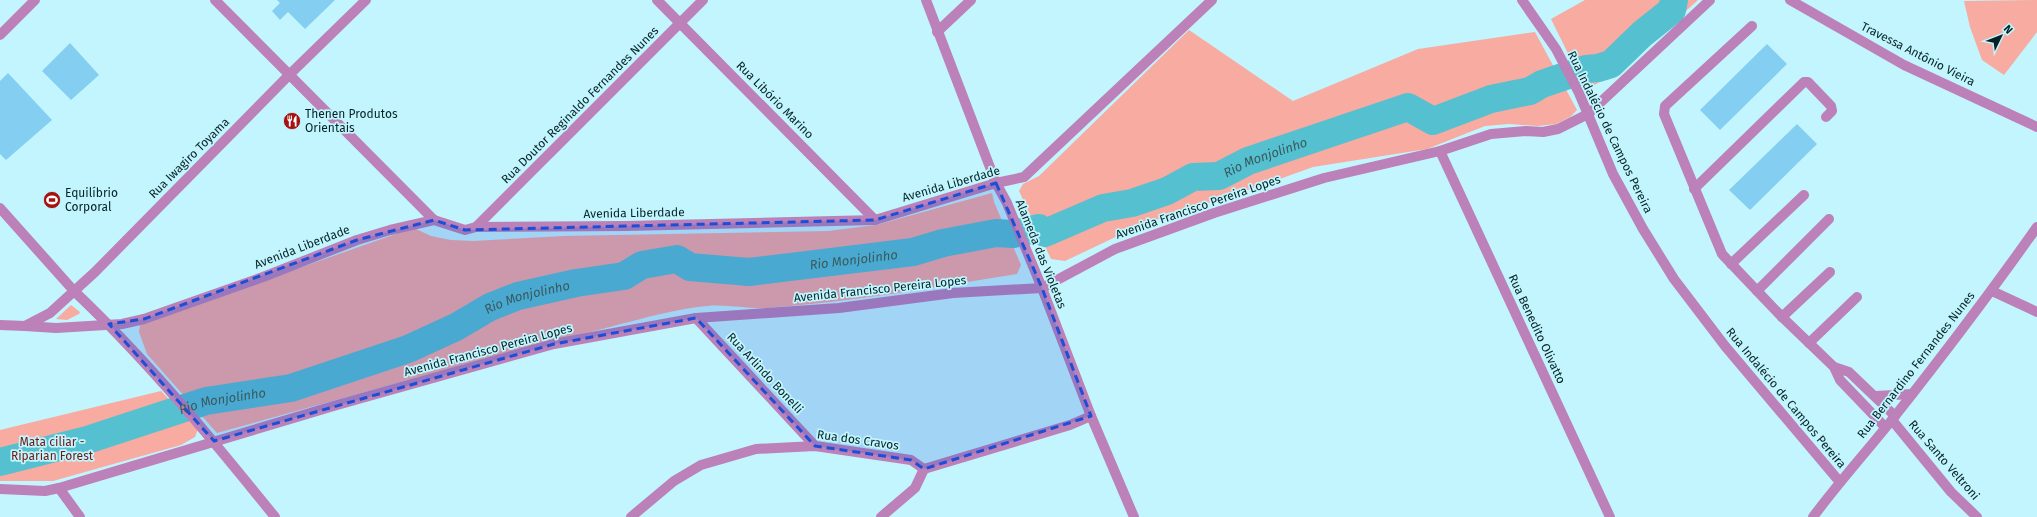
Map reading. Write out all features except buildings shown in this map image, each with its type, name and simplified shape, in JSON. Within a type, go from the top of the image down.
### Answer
[{"type":"street","points":[[0,35],[35,0]]},
{"type":"street","points":[[214,0],[434,220]]},
{"type":"street","name":"Rua Iwagiro Toyama","points":[[25,326],[50,313],[74,291],[289,75],[366,0]]},
{"type":"street","name":"Rua Libório Marino","points":[[657,0],[875,220]]},
{"type":"street","name":"Rua Doutor Reginaldo Fernandes Nunes","points":[[476,227],[703,0]]},
{"type":"street","name":"Alameda das Violetas","points":[[926,0],[996,183],[1007,203],[1042,288],[1091,416],[1134,517]]},
{"type":"street","points":[[938,32],[971,0]]},
{"type":"street","name":"Avenida Liberdade","points":[[0,325],[56,328],[122,324],[144,319],[263,277],[357,240],[434,220],[465,230],[476,227],[626,226],[875,220],[996,183],[1024,177],[1212,0]]},
{"type":"street","name":"Rua Indalécio de Campos Pereira","points":[[1522,0],[1556,49],[1580,93],[1613,174],[1643,229],[1674,279],[1725,346],[1839,481]]},
{"type":"street","name":"Avenida Francisco Pereira Lopes","points":[[0,488],[45,491],[59,488],[214,441],[554,344],[696,318],[838,308],[953,293],[1042,288],[1115,249],[1214,213],[1324,178],[1440,151],[1491,134],[1558,130],[1588,114],[1710,0]]},
{"type":"street","name":"Travessa Antônio Vieira","points":[[1790,0],[1904,65],[2037,127]]},
{"type":"street","points":[[1752,26],[1663,110],[1694,189],[1722,254],[1782,317],[1834,367],[1840,380],[1891,421]]},
{"type":"street","points":[[1694,189],[1804,82],[1808,82],[1832,106],[1832,111],[1826,117]]},
{"type":"street","name":"Rua Benedito Olivatto","points":[[1440,151],[1610,517]]},
{"type":"street","points":[[1731,264],[1804,195]]},
{"type":"street","points":[[0,208],[74,291],[109,324],[198,422],[276,517]]},
{"type":"street","points":[[1757,290],[1829,219]]},
{"type":"street","name":"Rua Bernardino Fernandes Nunes","points":[[1813,517],[1839,481],[1891,421],[1912,394],[1992,290],[2037,227]]},
{"type":"street","points":[[1782,317],[1830,272]]},
{"type":"street","points":[[1992,290],[2037,312]]},
{"type":"street","points":[[1809,343],[1857,297]]},
{"type":"street","name":"Rua Arlindo Bonelli","points":[[696,318],[815,446]]},
{"type":"street","points":[[1834,367],[1849,372],[1868,391],[1876,396],[1891,421]]},
{"type":"street","points":[[1876,396],[1912,394]]},
{"type":"street","points":[[881,517],[915,488],[924,469],[1070,425],[1091,416]]},
{"type":"street","name":"Rua Santo Veltroni","points":[[1891,421],[1951,492],[1977,517]]},
{"type":"street","name":"Rua dos Cravos","points":[[631,517],[674,481],[701,465],[756,449],[815,446],[911,460],[924,469]]},
{"type":"street","points":[[59,488],[80,517]]},
{"type":"highlighted area","points":[[996,183],[1042,288],[1091,416],[924,469],[911,460],[815,446],[696,318],[554,344],[214,441],[109,324],[144,319],[357,240],[434,220],[465,230],[875,220]]},
{"type":"green space","points":[[1585,0],[1698,0],[1622,69],[1586,90],[1551,19]]},
{"type":"green space","points":[[2037,0],[2037,32],[2004,75],[1982,60],[1970,27],[1964,1]]},
{"type":"green space","points":[[1189,30],[1293,101],[1418,49],[1535,32],[1577,110],[1570,117],[1556,124],[1538,126],[1509,124],[1485,126],[1427,149],[1313,167],[1143,224],[1065,261],[1051,259],[1019,191],[1023,184],[1039,176]]},
{"type":"green space","points":[[992,193],[994,202],[1021,265],[1017,274],[892,294],[830,302],[767,308],[707,306],[669,312],[556,339],[217,433],[147,354],[139,332],[140,324],[410,229],[416,229],[431,236],[451,240],[473,241],[563,236],[828,231],[876,225]]},
{"type":"green space","points":[[71,305],[80,312],[79,314],[67,320],[56,319]]},
{"type":"green space","name":"Mata ciliar - Riparian Forest","points":[[161,391],[198,429],[195,437],[181,445],[53,481],[0,481],[0,430]]},
{"type":"waterway","name":"Rio Monjolinho","points":[[0,462],[87,440],[206,401],[291,388],[408,349],[456,327],[490,307],[518,296],[576,283],[624,276],[642,265],[677,259],[690,267],[749,272],[913,252],[943,243],[996,233],[1013,234],[1039,228],[1045,233],[1103,208],[1132,203],[1167,191],[1193,177],[1219,176],[1248,161],[1408,107],[1433,121],[1491,99],[1530,91],[1542,84],[1586,69],[1598,68],[1611,64],[1642,34],[1672,10],[1674,0]]},
{"type":"place","name":"Thenen Produtos Orientais","points":[[292,121]]},
{"type":"place","name":"Equilíbrio Corporal","points":[[52,200]]}]
